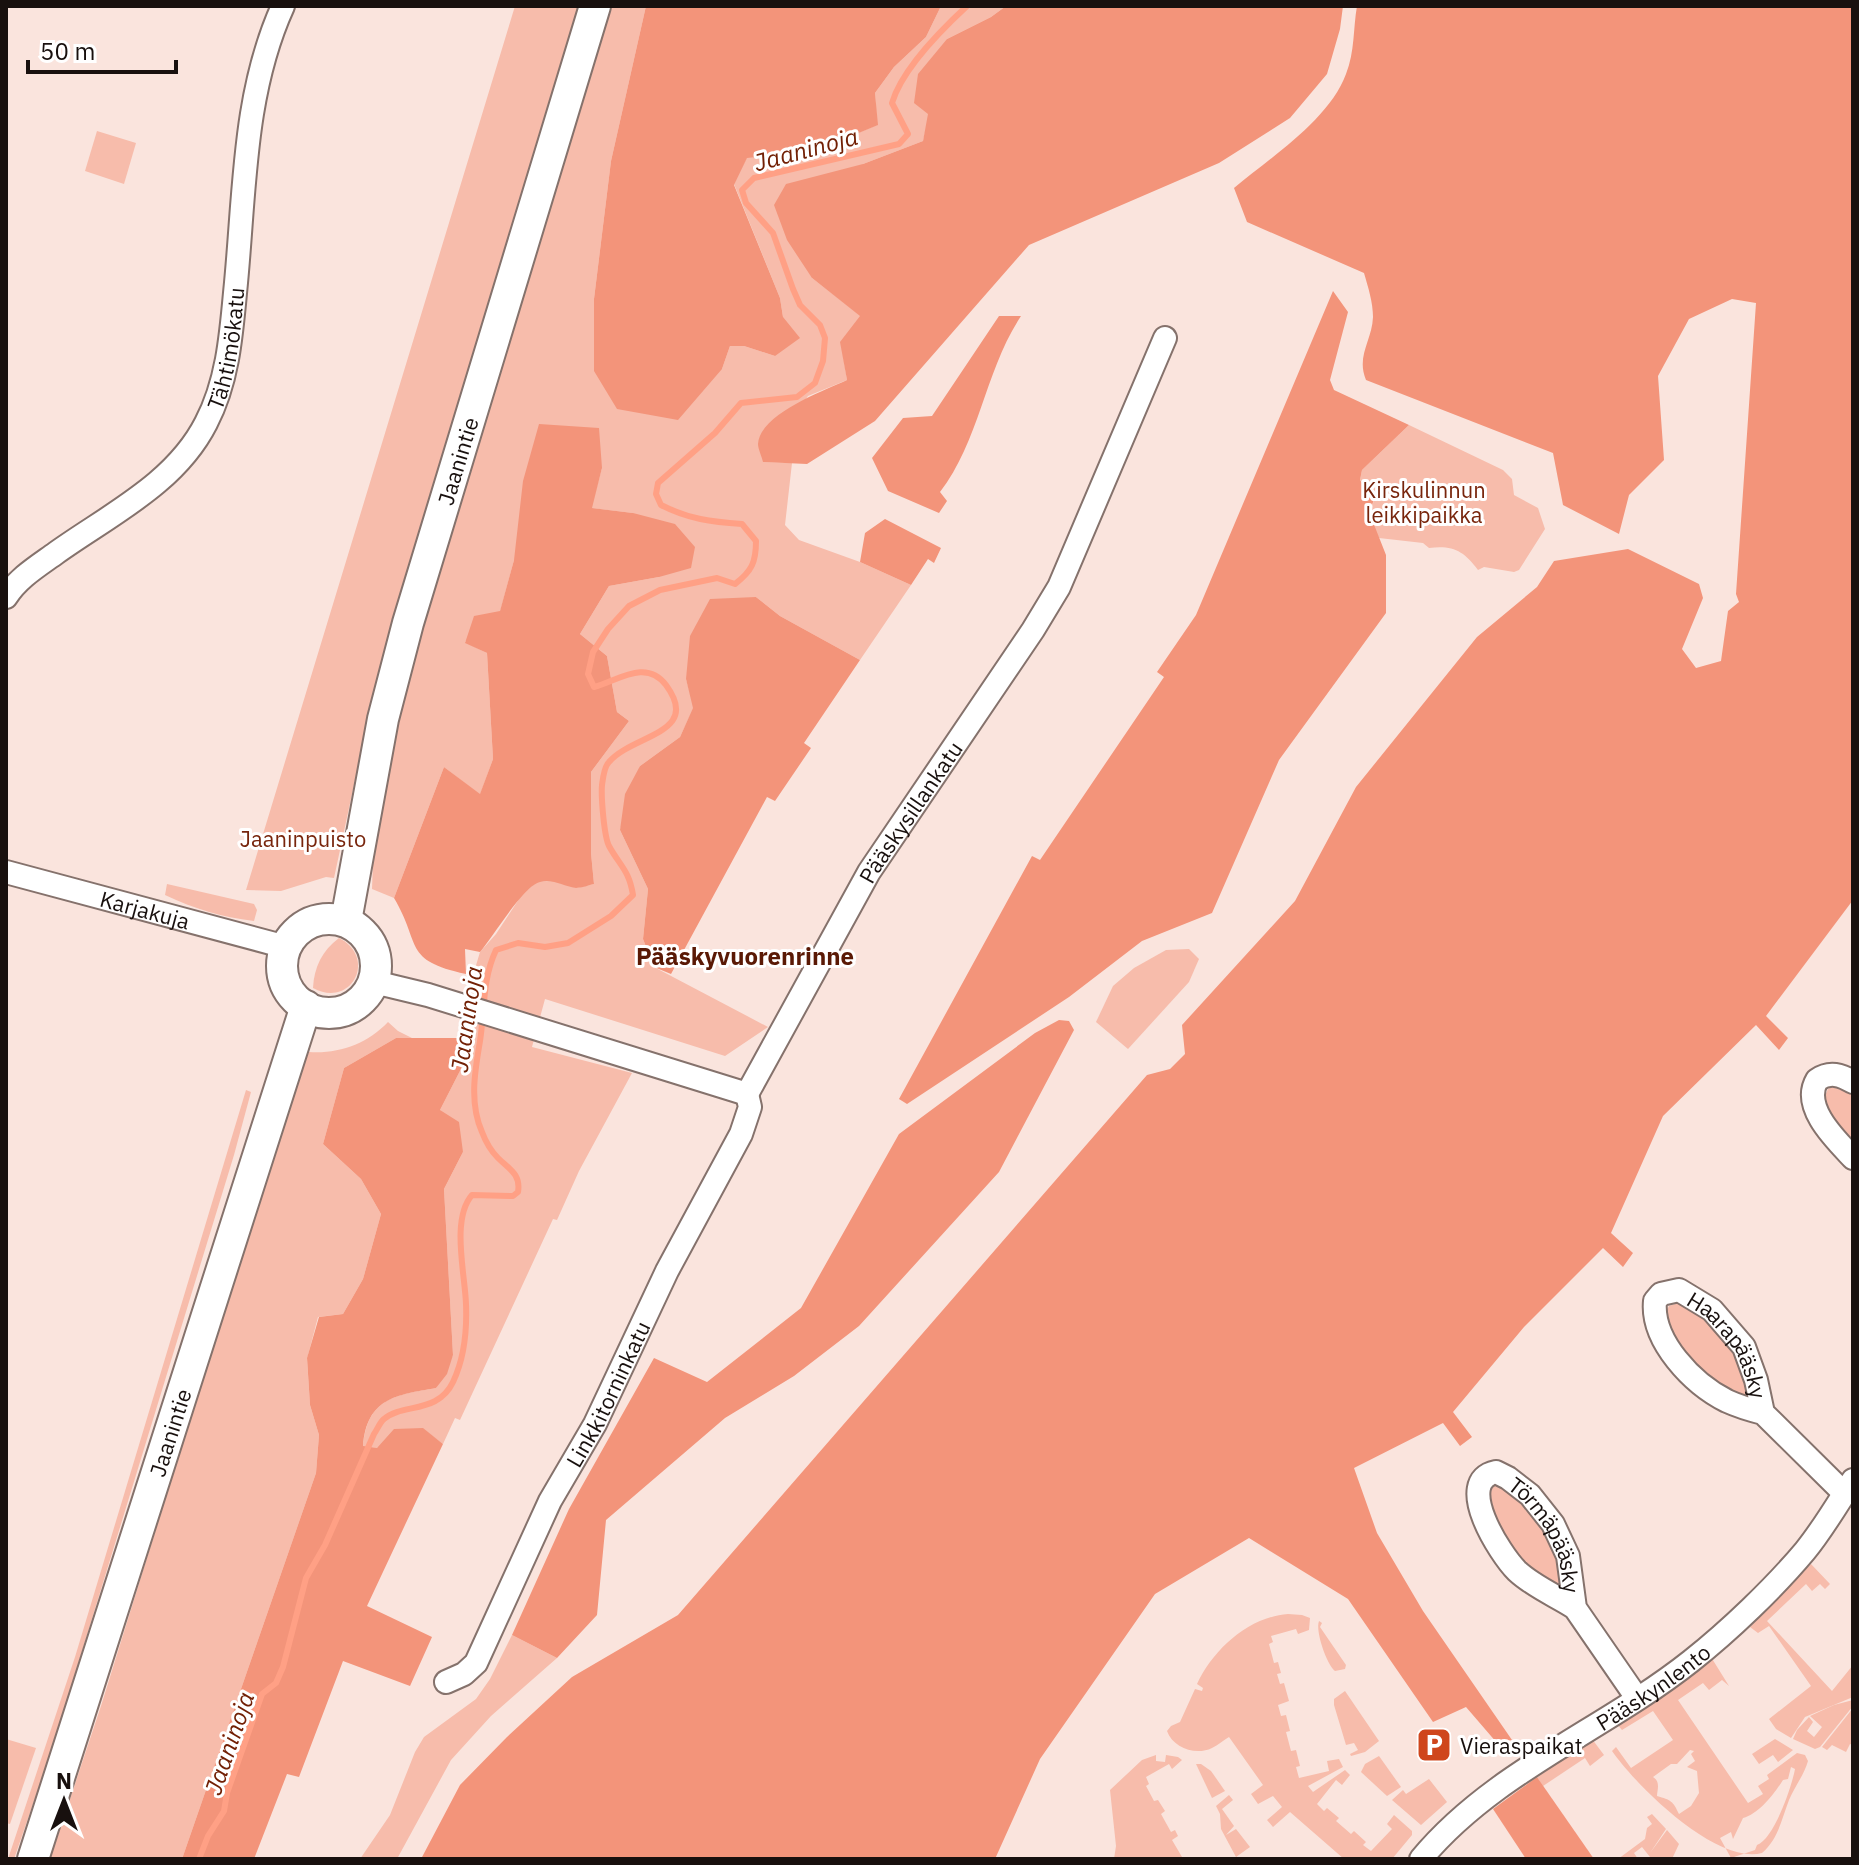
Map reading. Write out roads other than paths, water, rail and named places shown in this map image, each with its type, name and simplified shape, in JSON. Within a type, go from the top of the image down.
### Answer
[{"type":"main road","name":"Jaanintie","points":[[346,921],[383,719],[408,623],[595,6]]},
{"type":"main road","points":[[324,919],[346,921],[358,928],[373,946],[376,958],[374,982],[360,1001],[339,1012],[325,1012],[306,1006],[294,997],[284,978],[286,947],[295,933],[306,925],[324,919]]},
{"type":"main road","name":"Jaanintie","points":[[33,1859],[306,1006]]},
{"type":"street","name":"Tähtimökatu","points":[[9,584],[157,484],[185,456],[206,423],[227,360],[256,90],[283,6]]},
{"type":"street","name":"Pääskysillankatu","points":[[747,1094],[869,872],[1059,587],[1165,338]]},
{"type":"street","name":"Karjakuja","points":[[6,872],[286,947]]},
{"type":"street","points":[[374,982],[428,995],[747,1094]]},
{"type":"street","points":[[1853,1082],[1829,1074],[1817,1080],[1813,1093],[1823,1122],[1853,1158]]},
{"type":"street","name":"Linkkitorninkatu","points":[[446,1682],[464,1674],[476,1663],[550,1501],[595,1424],[667,1271],[741,1134],[750,1107],[747,1094]]},
{"type":"street","name":"Haarapääsky","points":[[1763,1413],[1756,1380],[1744,1347],[1730,1327],[1687,1293],[1671,1290],[1661,1294],[1655,1301],[1656,1318],[1681,1364],[1723,1399],[1763,1413],[1849,1487]]},
{"type":"street","name":"Törmäpääsky","points":[[1575,1608],[1574,1582],[1568,1556],[1553,1524],[1530,1495],[1508,1478],[1496,1472],[1486,1476],[1478,1484],[1478,1496],[1493,1538],[1502,1552],[1520,1573],[1575,1608],[1637,1698]]},
{"type":"street","name":"Pääskynlento","points":[[1421,1859],[1466,1813],[1690,1662],[1733,1625],[1805,1551],[1849,1487]]},
{"type":"waterway","name":"Jaaninoja","points":[[199,1859],[208,1836],[224,1811],[227,1793],[262,1694],[276,1683],[283,1667],[306,1578],[325,1545],[374,1434],[383,1420],[392,1414],[439,1399],[447,1392],[457,1373],[466,1324],[461,1247],[462,1218],[466,1205],[472,1195],[513,1196],[518,1192],[516,1176],[495,1155],[485,1138],[474,1098],[491,961],[496,950],[518,943],[545,947],[568,943],[611,916],[633,895],[627,874],[607,841],[602,798],[604,773],[607,764],[620,753],[670,724],[676,714],[675,701],[666,685],[650,673],[631,674],[594,687],[588,674],[593,652],[629,606],[660,590],[717,578],[735,584],[754,560],[756,541],[742,524],[700,519],[661,505],[656,494],[658,483],[715,433],[741,403],[797,397],[815,383],[823,361],[825,338],[820,325],[800,305],[773,233],[746,203],[742,190],[754,178],[899,144],[908,134],[892,103],[897,90],[923,51],[967,6]]},
{"type":"place","name":"Vieraspaikat","points":[[1434,1745]]},
{"type":"district","name":"Pääskyvuorenrinne","points":[[745,956]]},
{"type":"park label","name":"Kirskulinnun leikkipaikka","points":[[1424,502]]},
{"type":"park label","name":"Jaaninpuisto","points":[[303,838]]}]
